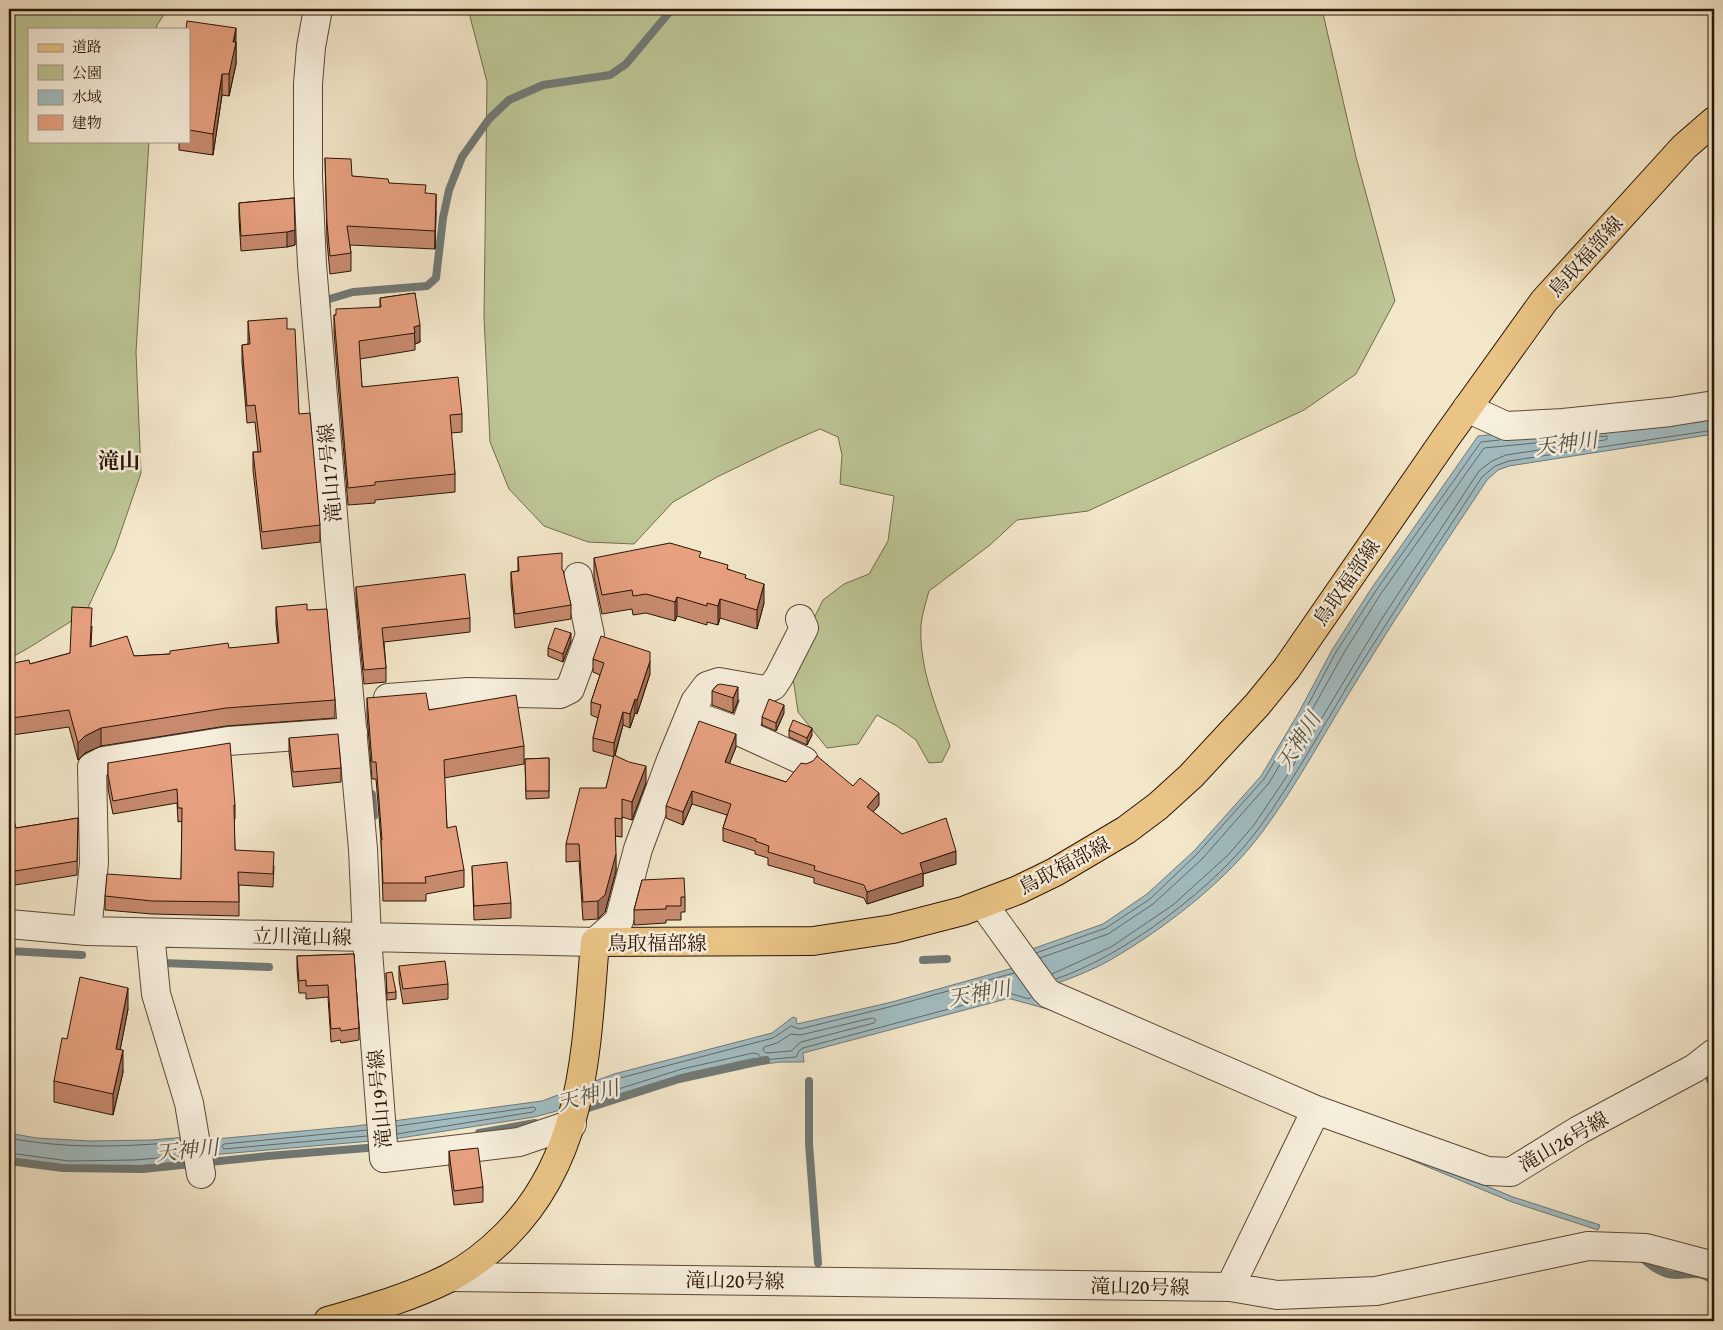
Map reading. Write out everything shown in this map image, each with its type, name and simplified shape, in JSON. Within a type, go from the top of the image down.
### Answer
[{"type":"main road","name":"鳥取福部線","points":[[328,1321],[403,1298],[451,1277],[496,1245],[518,1223],[535,1201],[559,1159],[573,1120],[583,1072],[596,942],[813,941],[893,929],[927,921],[983,904],[1056,872],[1126,830],[1158,806],[1191,776],[1257,705],[1287,668],[1467,408],[1544,301],[1684,147],[1714,121]]},
{"type":"street","name":"滝山17号線","points":[[318,9],[308,84],[308,178],[316,321],[362,840],[367,938]]},
{"type":"street","points":[[1467,408],[1506,426],[1562,423],[1670,412],[1714,405]]},
{"type":"street","points":[[349,701],[468,692],[560,694],[570,689],[590,635],[578,577]]},
{"type":"street","points":[[596,942],[619,922],[638,849],[695,702],[707,686],[719,682],[758,690],[764,690],[773,686],[804,628],[800,619]]},
{"type":"street","points":[[743,733],[758,690]]},
{"type":"street","points":[[690,714],[743,733],[804,761]]},
{"type":"street","points":[[88,931],[94,863],[92,767],[103,761],[228,741],[353,732]]},
{"type":"street","points":[[983,904],[1049,994],[1316,1110],[1230,1287]]},
{"type":"street","name":"立川滝山線","points":[[9,924],[88,931],[150,933],[596,942]]},
{"type":"street","points":[[150,933],[156,994],[188,1103],[201,1174]]},
{"type":"street","name":"滝山19号線","points":[[367,938],[384,1158],[519,1142],[573,1120]]},
{"type":"street","name":"滝山26号線","points":[[1316,1110],[1487,1171],[1511,1172],[1579,1130],[1694,1068],[1714,1053]]},
{"type":"street","name":"滝山20号線","points":[[451,1277],[1230,1287],[1277,1295],[1376,1291],[1588,1246],[1646,1248],[1714,1266]]},
{"type":"green space","points":[[9,9],[168,9],[156,28],[28,28],[28,142],[149,142],[136,352],[141,473],[115,549],[86,612],[9,659]]},
{"type":"green space","points":[[468,9],[1322,9],[1356,157],[1395,301],[1356,374],[1304,410],[1088,511],[1017,520],[990,545],[929,591],[921,625],[921,641],[926,672],[934,702],[950,746],[942,762],[929,763],[916,740],[897,726],[877,715],[858,744],[827,748],[798,712],[792,671],[803,640],[823,600],[844,584],[869,574],[888,541],[894,496],[840,484],[842,455],[838,437],[820,429],[717,477],[673,502],[634,544],[588,542],[544,526],[509,489],[490,442],[484,317],[487,82]]},
{"type":"water","name":"天神川","points":[[1714,412],[1714,434],[1509,466],[1498,470],[1487,480],[1422,578],[1289,793],[1249,849],[1196,900],[1137,944],[1088,971],[1037,990],[1450,1171],[1513,1197],[1600,1225],[1598,1230],[1512,1202],[1051,1010],[1011,999],[803,1053],[804,1062],[780,1062],[758,1065],[755,1058],[683,1074],[610,1097],[534,1117],[394,1139],[210,1155],[161,1164],[136,1166],[83,1166],[9,1158],[9,1133],[36,1138],[90,1141],[152,1140],[187,1137],[205,1140],[356,1126],[542,1101],[614,1074],[772,1033],[793,1017],[796,1018],[797,1024],[892,1002],[1013,968],[1032,949],[1103,924],[1147,894],[1194,851],[1261,776],[1298,714],[1332,650],[1371,589],[1478,436]]},
{"type":"building","points":[[187,21],[236,28],[233,42],[236,42],[229,74],[222,74],[213,134],[190,130],[190,28],[186,28]]},
{"type":"building","points":[[325,158],[351,159],[352,176],[388,179],[389,183],[426,185],[425,193],[436,194],[435,231],[347,226],[351,253],[330,256]]},
{"type":"building","points":[[294,198],[295,230],[241,236],[239,203]]},
{"type":"building","points":[[415,293],[420,325],[414,327],[415,333],[359,341],[362,387],[458,377],[462,414],[450,415],[455,474],[375,482],[375,485],[348,488],[334,315],[336,315],[336,309],[381,307],[380,298]]},
{"type":"building","points":[[287,318],[287,329],[295,329],[299,414],[310,413],[320,525],[262,532],[253,452],[261,452],[255,405],[247,406],[242,345],[250,344],[248,321]]},
{"type":"building","points":[[670,543],[701,552],[699,557],[728,565],[727,569],[746,575],[745,578],[764,584],[757,610],[720,599],[718,606],[707,603],[707,606],[677,597],[675,602],[646,594],[633,596],[632,590],[602,595],[594,558]]},
{"type":"building","points":[[562,553],[562,570],[571,605],[515,614],[511,572],[519,571],[518,557]]},
{"type":"building","points":[[465,574],[470,618],[382,628],[386,668],[364,670],[356,587]]},
{"type":"building","points":[[307,604],[307,610],[327,609],[335,700],[226,708],[101,728],[85,736],[78,743],[69,710],[12,718],[9,692],[9,664],[29,660],[30,664],[70,653],[72,607],[92,608],[90,647],[127,636],[134,656],[170,654],[170,651],[228,643],[229,648],[279,643],[276,607]]},
{"type":"building","points":[[555,628],[571,633],[563,654],[548,648]]},
{"type":"building","points":[[601,636],[650,652],[650,661],[637,700],[635,699],[630,714],[623,712],[614,743],[593,738],[601,705],[591,702],[604,663],[593,659]]},
{"type":"building","points":[[720,684],[738,687],[733,698],[712,691]]},
{"type":"building","points":[[426,693],[429,710],[516,695],[524,746],[444,760],[447,828],[456,826],[464,870],[425,877],[426,883],[383,883],[376,762],[372,762],[367,698]]},
{"type":"building","points":[[769,699],[784,705],[776,723],[762,717]]},
{"type":"building","points":[[793,720],[812,728],[807,738],[789,730]]},
{"type":"building","points":[[699,721],[736,734],[725,762],[786,782],[801,763],[806,764],[813,761],[817,756],[853,786],[860,778],[879,793],[867,807],[902,834],[946,818],[956,851],[920,863],[923,873],[867,892],[864,885],[814,870],[815,866],[768,852],[769,846],[755,841],[756,839],[723,828],[731,804],[692,791],[683,812],[666,806]]},
{"type":"building","points":[[338,734],[341,768],[293,772],[289,738]]},
{"type":"building","points":[[230,743],[235,805],[235,850],[274,852],[273,874],[238,872],[239,902],[152,901],[105,896],[107,874],[181,879],[182,808],[178,808],[177,789],[113,801],[108,775],[108,763]]},
{"type":"building","points":[[614,755],[629,762],[646,766],[632,802],[622,799],[622,819],[615,818],[616,854],[605,895],[598,901],[583,902],[579,844],[566,844],[580,788],[606,788]]},
{"type":"building","points":[[549,758],[549,791],[526,791],[525,759]]},
{"type":"building","points":[[12,812],[16,828],[78,818],[77,861],[9,872],[9,813]]},
{"type":"building","points":[[507,862],[511,903],[474,906],[472,866]]},
{"type":"building","points":[[684,878],[685,897],[681,897],[681,906],[666,906],[666,909],[634,910],[642,880]]},
{"type":"building","points":[[354,954],[359,1028],[341,1031],[340,1028],[331,1029],[328,985],[306,986],[306,980],[299,981],[297,956]]},
{"type":"building","points":[[445,961],[448,984],[403,989],[399,966]]},
{"type":"building","points":[[392,972],[396,992],[387,993],[386,973]]},
{"type":"building","points":[[80,977],[128,988],[116,1049],[123,1050],[113,1094],[54,1081],[62,1038],[67,1039]]},
{"type":"building","points":[[478,1148],[483,1187],[454,1191],[449,1151]]},
{"type":"waterway","points":[[327,306],[326,300],[353,292],[427,286],[436,278],[443,218],[449,190],[462,157],[489,119],[509,100],[543,85],[610,75],[626,64],[672,9]]},
{"type":"waterway","points":[[368,786],[369,793],[372,794],[374,816]]},
{"type":"waterway","points":[[9,951],[82,955]]},
{"type":"waterway","points":[[923,960],[947,959]]},
{"type":"waterway","points":[[163,968],[163,963],[269,967]]},
{"type":"waterway","name":"天神川","points":[[579,1111],[679,1079],[766,1060]]},
{"type":"waterway","points":[[1709,1077],[1714,1089]]},
{"type":"waterway","points":[[809,1081],[809,1144],[818,1263]]},
{"type":"waterway","points":[[479,1133],[535,1123]]},
{"type":"waterway","name":"天神川","points":[[9,1161],[63,1168],[143,1169],[379,1147]]},
{"type":"waterway","points":[[1641,1257],[1661,1272],[1671,1275],[1700,1274],[1714,1281]]},
{"type":"district","name":"滝山","points":[[119,460]]}]
